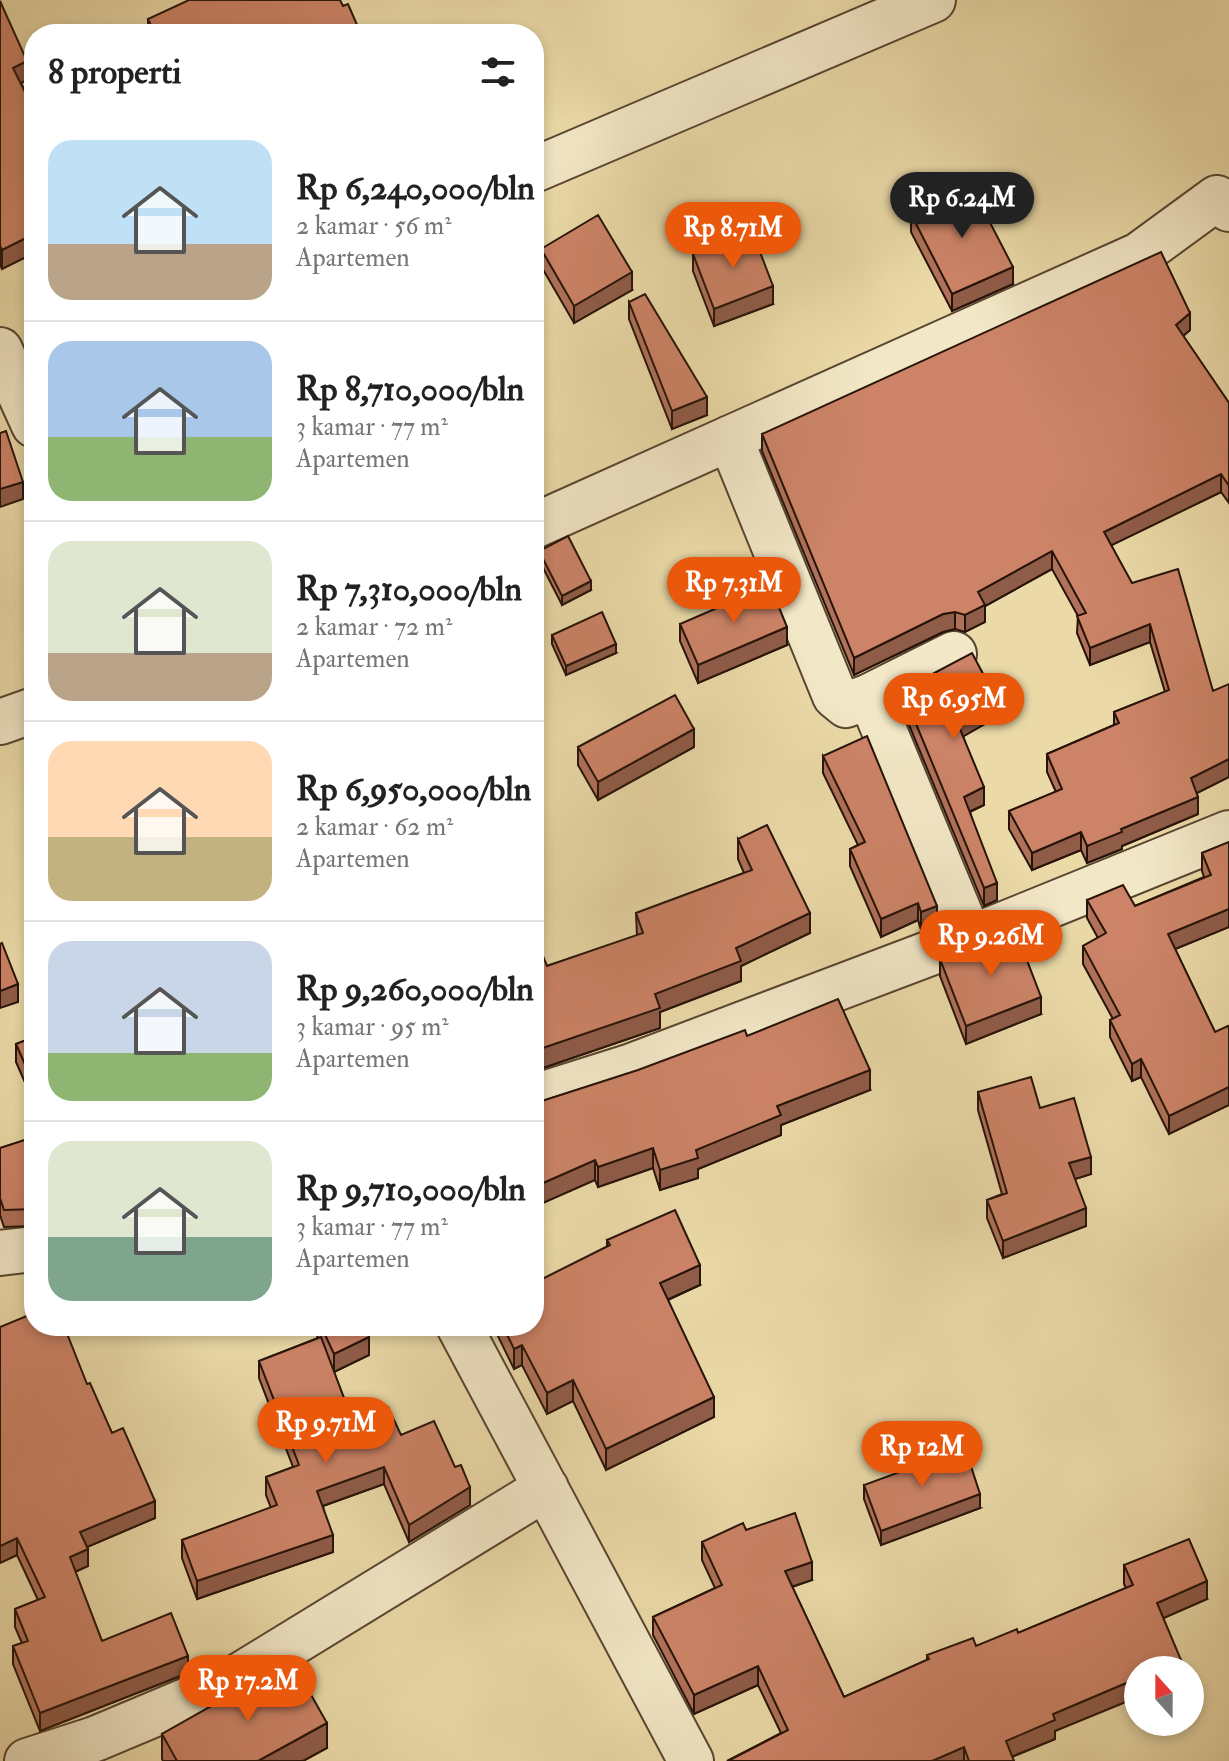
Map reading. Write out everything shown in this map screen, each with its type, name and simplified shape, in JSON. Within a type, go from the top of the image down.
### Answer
[{"type":"street","points":[[544,166],[933,0]]},
{"type":"street","points":[[544,522],[1139,255],[1217,198],[1229,209]]},
{"type":"street","points":[[0,350],[24,395]]},
{"type":"street","points":[[730,438],[835,696],[846,705],[954,654]]},
{"type":"street","points":[[870,696],[970,938]]},
{"type":"street","points":[[0,722],[24,714]]},
{"type":"street","points":[[544,1094],[629,1067],[970,938],[1229,833]]},
{"type":"street","points":[[0,1253],[24,1250]]},
{"type":"street","points":[[464,1336],[691,1761]]},
{"type":"street","points":[[27,1761],[95,1739],[226,1684],[546,1488]]},
{"type":"building","points":[[189,0],[340,0],[343,6],[348,4],[357,24],[150,24],[148,19]]},
{"type":"building","points":[[0,1],[24,54],[24,62],[13,68],[24,90],[24,239],[2,250]]},
{"type":"building","points":[[970,184],[1013,267],[952,294],[911,214]]},
{"type":"building","points":[[598,215],[632,272],[574,306],[544,254],[544,247]]},
{"type":"building","points":[[752,231],[773,286],[714,309],[693,254]]},
{"type":"building","points":[[1161,252],[1190,313],[1176,325],[1229,403],[1229,486],[1221,474],[1104,532],[1132,583],[1178,569],[1213,691],[1229,684],[1229,759],[1191,778],[1198,797],[1087,846],[1081,832],[1032,853],[1009,811],[1062,789],[1047,754],[1119,723],[1114,712],[1169,690],[1150,624],[1090,648],[1077,616],[1086,613],[1052,551],[978,592],[985,605],[965,615],[955,612],[943,614],[854,658],[762,434]]},
{"type":"building","points":[[645,294],[707,397],[672,411],[629,302]]},
{"type":"building","points":[[6,431],[23,482],[0,489],[0,433]]},
{"type":"building","points":[[568,536],[591,581],[562,596],[544,561],[544,548]]},
{"type":"building","points":[[770,585],[787,627],[698,665],[680,624]]},
{"type":"building","points":[[602,612],[616,644],[566,666],[552,635]]},
{"type":"building","points":[[972,653],[997,700],[957,722],[984,787],[964,797],[997,883],[984,888],[902,690]]},
{"type":"building","points":[[675,695],[694,729],[598,782],[578,747]]},
{"type":"building","points":[[867,736],[937,906],[921,912],[918,903],[881,919],[850,849],[865,842],[823,756]]},
{"type":"building","points":[[767,825],[810,913],[736,948],[741,961],[655,994],[660,1008],[544,1048],[544,958],[547,966],[643,933],[636,913],[752,870],[738,839]]},
{"type":"building","points":[[1229,842],[1229,909],[1168,934],[1215,1032],[1228,1026],[1229,1087],[1169,1116],[1141,1059],[1132,1064],[1110,1020],[1120,1015],[1083,946],[1106,933],[1087,900],[1123,885],[1135,906],[1211,875],[1202,853]]},
{"type":"building","points":[[1015,929],[1041,997],[966,1026],[940,959]]},
{"type":"building","points":[[0,944],[18,984],[0,991]]},
{"type":"building","points":[[838,999],[870,1070],[777,1106],[781,1115],[696,1150],[698,1158],[660,1170],[653,1148],[598,1167],[595,1160],[544,1183],[544,1100],[638,1070],[745,1030],[747,1036]]},
{"type":"building","points":[[24,1041],[24,1062],[16,1044]]},
{"type":"building","points":[[1031,1077],[1040,1108],[1074,1098],[1091,1157],[1069,1163],[1086,1208],[1003,1241],[987,1200],[1007,1193],[978,1092]]},
{"type":"building","points":[[24,1140],[24,1209],[4,1210],[0,1198],[0,1148]]},
{"type":"building","points":[[675,1210],[700,1265],[660,1283],[714,1397],[606,1449],[573,1380],[547,1393],[522,1345],[514,1349],[508,1336],[544,1336],[544,1278],[610,1245],[607,1240]]},
{"type":"building","points":[[24,1317],[24,1336],[68,1336],[87,1384],[90,1383],[112,1433],[123,1428],[155,1501],[80,1532],[88,1549],[70,1557],[102,1641],[171,1613],[188,1656],[40,1713],[13,1646],[28,1641],[15,1609],[45,1597],[17,1538],[0,1546],[0,1327]]},
{"type":"building","points":[[326,1336],[369,1337],[334,1354]]},
{"type":"building","points":[[321,1337],[353,1422],[388,1407],[401,1435],[434,1421],[455,1467],[461,1465],[470,1487],[409,1525],[384,1467],[317,1491],[333,1535],[197,1581],[182,1540],[277,1505],[266,1477],[299,1465],[259,1361]]},
{"type":"building","points":[[965,1448],[980,1494],[881,1531],[864,1485]]},
{"type":"building","points":[[795,1513],[812,1562],[785,1571],[844,1697],[929,1659],[927,1655],[973,1638],[976,1646],[1017,1629],[1018,1633],[1133,1585],[1124,1565],[1189,1539],[1207,1581],[1157,1603],[1179,1656],[1124,1656],[1124,1684],[1053,1714],[1055,1720],[1006,1741],[1014,1761],[969,1761],[964,1747],[932,1761],[728,1761],[788,1730],[758,1666],[694,1695],[653,1617],[722,1585],[702,1542],[743,1523],[746,1530]]},
{"type":"building","points":[[297,1670],[327,1723],[258,1761],[177,1761],[162,1734],[266,1675],[271,1684]]}]
